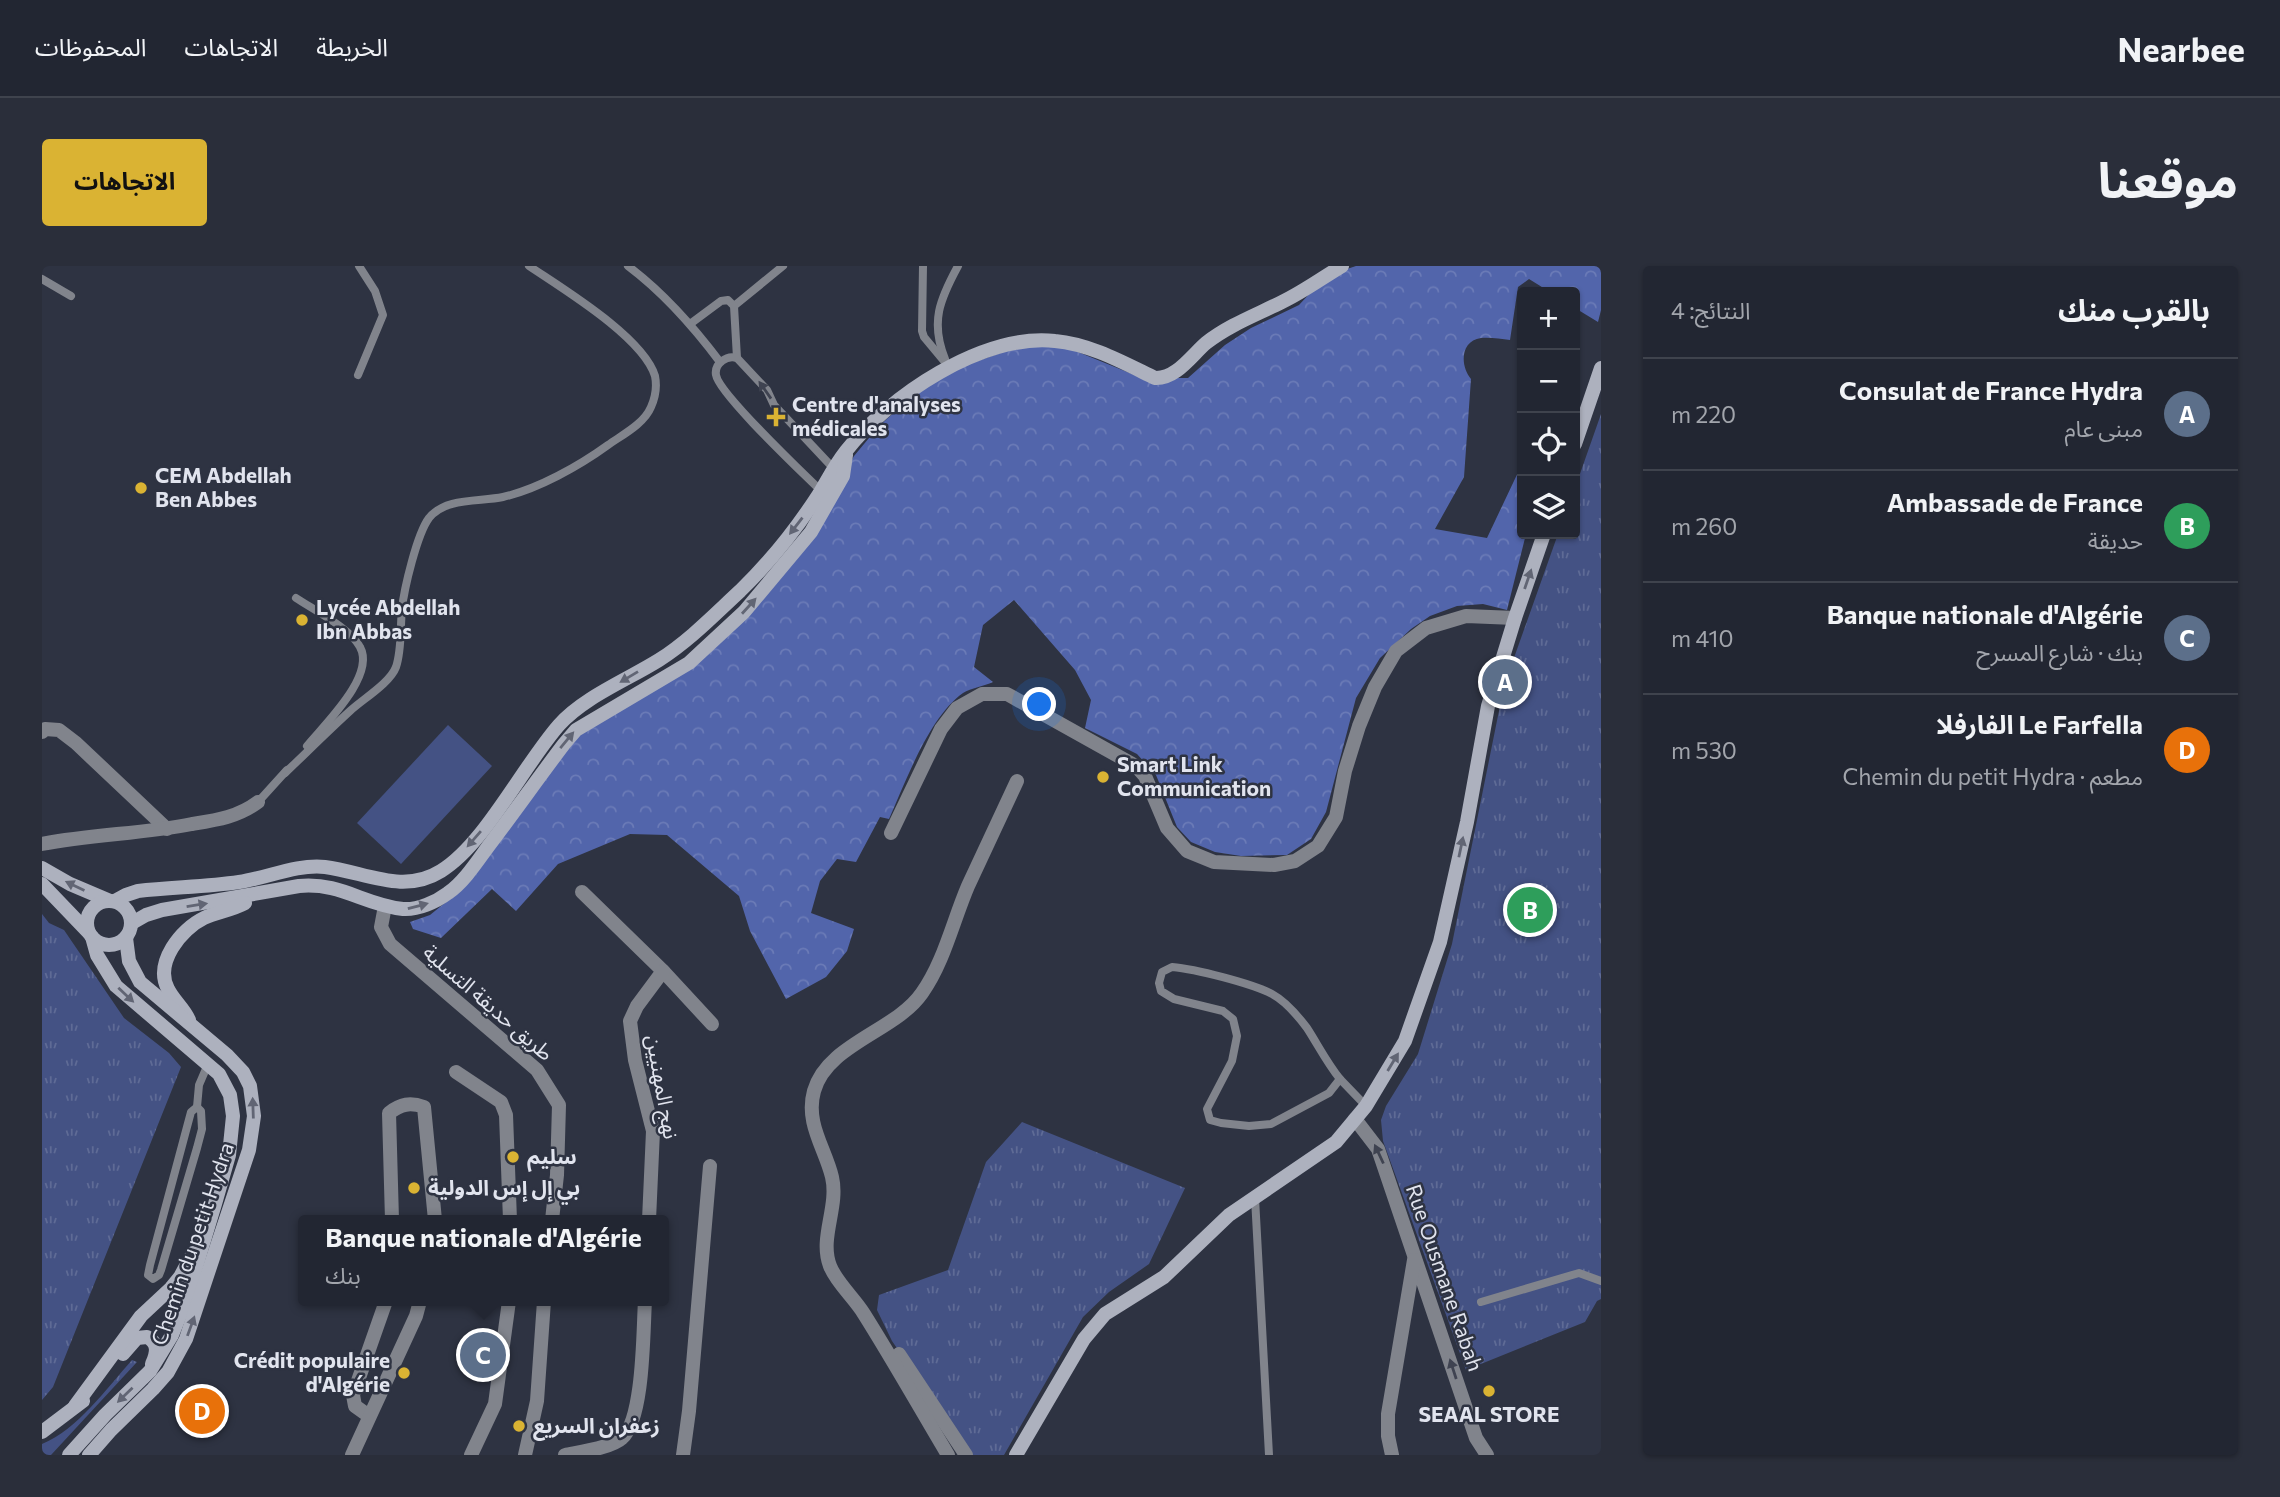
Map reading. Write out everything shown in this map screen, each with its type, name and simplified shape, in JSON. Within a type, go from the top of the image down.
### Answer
[{"type":"main road","points":[[132,923],[154,912],[314,885],[332,887],[385,906],[407,909],[425,906],[449,892],[479,859],[576,730],[689,663],[718,638],[776,576],[811,532],[847,449],[900,397],[949,367],[994,348],[1035,339],[1059,341],[1090,349],[1155,378],[1163,379],[1228,328],[1285,301],[1342,266]]},
{"type":"main road","points":[[1580,429],[1601,368]]},
{"type":"main road","points":[[90,935],[87,918],[90,911],[102,902],[138,891],[240,882],[295,869],[324,867],[399,883],[414,882],[442,871],[484,828],[540,748],[562,722],[594,698],[666,655],[693,635],[752,579],[825,496]]},
{"type":"main road","points":[[1016,1455],[1084,1339],[1105,1314],[1164,1277],[1229,1215],[1336,1142],[1366,1106],[1405,1041],[1440,942],[1467,822],[1488,706],[1542,539]]},
{"type":"main road","points":[[42,868],[70,884],[127,909],[132,923],[126,938],[118,944],[108,946],[99,943],[42,884]]},
{"type":"main road","points":[[191,1025],[165,982],[168,958],[174,945],[184,933],[204,918],[240,906],[255,895]]},
{"type":"main road","name":"Chemin du petit Hydra","points":[[69,1455],[150,1371],[164,1351],[179,1318],[215,1204],[229,1155],[233,1116],[230,1095],[219,1074],[117,986],[105,971],[90,935]]},
{"type":"main road","name":"Chemin du petit Hydra","points":[[89,1455],[153,1390],[177,1357],[196,1313],[249,1150],[254,1116],[250,1086],[243,1072],[227,1055],[140,982],[129,961],[126,938]]},
{"type":"main road","points":[[75,1406],[141,1316],[180,1277],[215,1204]]},
{"type":"main road","points":[[42,1432],[88,1398],[140,1337],[150,1338],[156,1347],[150,1371]]},
{"type":"street","points":[[891,833],[941,729],[957,708],[982,694],[1007,694],[1136,766],[1145,776],[1167,828],[1187,851],[1214,862],[1274,865],[1295,861],[1318,846],[1336,817],[1345,771],[1359,726],[1374,687],[1396,651],[1426,628],[1466,616],[1515,618]]},
{"type":"street","points":[[42,732],[45,729],[59,730],[76,743],[167,829]]},
{"type":"street","points":[[966,1455],[891,1342],[862,1310],[830,1267],[827,1250],[834,1202],[832,1177],[818,1142],[811,1113],[814,1089],[825,1070],[846,1050],[906,1012],[923,992],[1017,780]]},
{"type":"street","points":[[42,844],[167,829],[234,816],[258,802]]},
{"type":"street","points":[[582,892],[663,971],[712,1024]]},
{"type":"street","name":"طريق حديقة التسلية","points":[[385,906],[381,927],[390,944],[537,1070],[559,1105],[553,1215]]},
{"type":"street","name":"نهج المهنيين","points":[[649,1215],[653,1131],[635,1060],[630,1021],[637,1006],[663,971]]},
{"type":"street","points":[[456,1072],[501,1102],[506,1115],[510,1215]]},
{"type":"street","points":[[392,1215],[389,1113],[397,1107],[413,1103],[424,1107],[435,1215]]},
{"type":"street","name":"Rue Ousmane Rabah","points":[[1355,1119],[1378,1149],[1476,1438],[1487,1455]]},
{"type":"street","points":[[683,1455],[710,1166]]},
{"type":"street","points":[[1392,1455],[1388,1436],[1388,1414],[1415,1256]]},
{"type":"street","points":[[369,1416],[355,1406],[353,1399],[384,1306]]},
{"type":"street","points":[[352,1455],[419,1306]]},
{"type":"street","points":[[471,1455],[495,1404],[508,1306]]},
{"type":"street","points":[[525,1455],[537,1401],[544,1306]]},
{"type":"street","points":[[565,1455],[615,1442],[627,1431],[635,1410],[645,1306]]},
{"type":"street","points":[[862,1310],[948,1455]]},
{"type":"lane","points":[[358,375],[383,315],[375,291],[359,266]]},
{"type":"lane","points":[[258,802],[349,712],[389,678],[396,668],[405,591],[421,535],[427,521],[436,511],[446,505],[504,497],[533,487],[597,453],[634,427],[650,410],[656,391],[655,377],[647,360],[630,341],[584,303],[529,266]]},
{"type":"lane","points":[[628,266],[658,289],[720,362]]},
{"type":"lane","points":[[734,306],[783,266]]},
{"type":"lane","points":[[923,266],[922,331],[949,367]]},
{"type":"lane","points":[[949,367],[939,344],[937,320],[940,303],[958,266]]},
{"type":"lane","points":[[42,279],[71,296]]},
{"type":"lane","points":[[690,324],[722,301],[728,300],[734,306],[737,358]]},
{"type":"lane","points":[[825,496],[735,402],[716,377],[720,362],[730,356],[737,358],[767,390],[774,405],[838,472]]},
{"type":"lane","points":[[285,773],[352,690],[362,672],[364,658],[360,646],[351,635],[296,598]]},
{"type":"lane","points":[[1340,1079],[1329,1093],[1271,1124],[1249,1126],[1210,1119],[1207,1109],[1232,1061],[1237,1036],[1233,1018],[1223,1011],[1174,999],[1161,991],[1158,983],[1162,972],[1172,967],[1189,968],[1273,994],[1307,1028],[1328,1064],[1366,1106]]},
{"type":"lane","points":[[197,1107],[202,1114],[197,1148],[160,1273],[153,1279],[148,1275],[150,1265],[191,1112],[197,1107],[200,1085],[208,1064]]},
{"type":"lane","points":[[1255,1198],[1269,1455]]},
{"type":"lane","points":[[1481,1302],[1579,1272],[1601,1281]]},
{"type":"green space","points":[[1356,266],[1601,266],[1601,310],[1598,322],[1580,311],[1580,287],[1542,287],[1529,279],[1517,287],[1510,340],[1481,338],[1474,340],[1466,349],[1465,368],[1471,379],[1464,477],[1435,529],[1487,538],[1517,475],[1517,539],[1525,539],[1507,610],[1483,604],[1457,606],[1430,616],[1411,629],[1380,658],[1356,698],[1326,812],[1311,839],[1287,855],[1241,856],[1215,852],[1191,842],[1177,827],[1156,775],[1137,754],[1085,728],[1091,700],[1075,670],[1014,600],[983,625],[974,667],[993,682],[966,691],[939,717],[911,769],[889,819],[880,817],[856,862],[837,859],[820,881],[811,913],[854,929],[847,951],[826,977],[786,999],[750,931],[739,896],[667,835],[630,834],[558,864],[516,911],[492,889],[441,938],[413,929],[410,922],[430,915],[446,902],[565,746],[728,629],[831,498],[854,456],[879,426],[918,391],[960,367],[1015,348],[1051,345],[1073,350],[1142,378],[1188,378],[1225,345],[1251,328],[1299,305],[1326,276]]},
{"type":"green space","points":[[1601,414],[1601,1299],[1597,1301],[1585,1322],[1466,1370],[1383,1141],[1381,1120],[1386,1106],[1418,1054],[1452,944],[1504,686],[1556,539],[1580,539],[1580,474]]},
{"type":"green space","points":[[448,725],[492,766],[401,864],[357,823]]},
{"type":"green space","points":[[42,914],[49,923],[64,930],[124,1018],[169,1053],[181,1067],[53,1387],[42,1400]]},
{"type":"green space","points":[[1022,1122],[1185,1188],[1149,1264],[1109,1292],[1083,1317],[1004,1455],[971,1455],[892,1341],[877,1310],[879,1295],[948,1270],[986,1162]]},
{"type":"green space","points":[[132,1360],[137,1362],[51,1455],[42,1455],[42,1444],[55,1438],[79,1419]]},
{"type":"place","name":"Centre d'analyses médicales","points":[[776,417]]},
{"type":"place","name":"CEM Abdellah Ben Abbes","points":[[141,488]]},
{"type":"place","name":"Lycée Abdellah Ibn Abbas","points":[[302,620]]},
{"type":"place","name":"Consulat de France Hydra","points":[[1505,682]]},
{"type":"place","name":"Smart Link Communication","points":[[1103,777]]},
{"type":"place","name":"Ambassade de France","points":[[1530,910]]},
{"type":"place","name":"سليم","points":[[513,1157]]},
{"type":"place","name":"بي إل إس الدولية","points":[[414,1188]]},
{"type":"place","name":"Banque nationale d'Algérie","points":[[483,1355]]},
{"type":"place","name":"Crédit populaire d'Algérie","points":[[404,1373]]},
{"type":"place","name":"SEAAL STORE","points":[[1489,1391]]},
{"type":"place","name":"Le Farfella الفارفلا","points":[[202,1411]]},
{"type":"place","name":"زعفران السريع","points":[[519,1426]]}]
